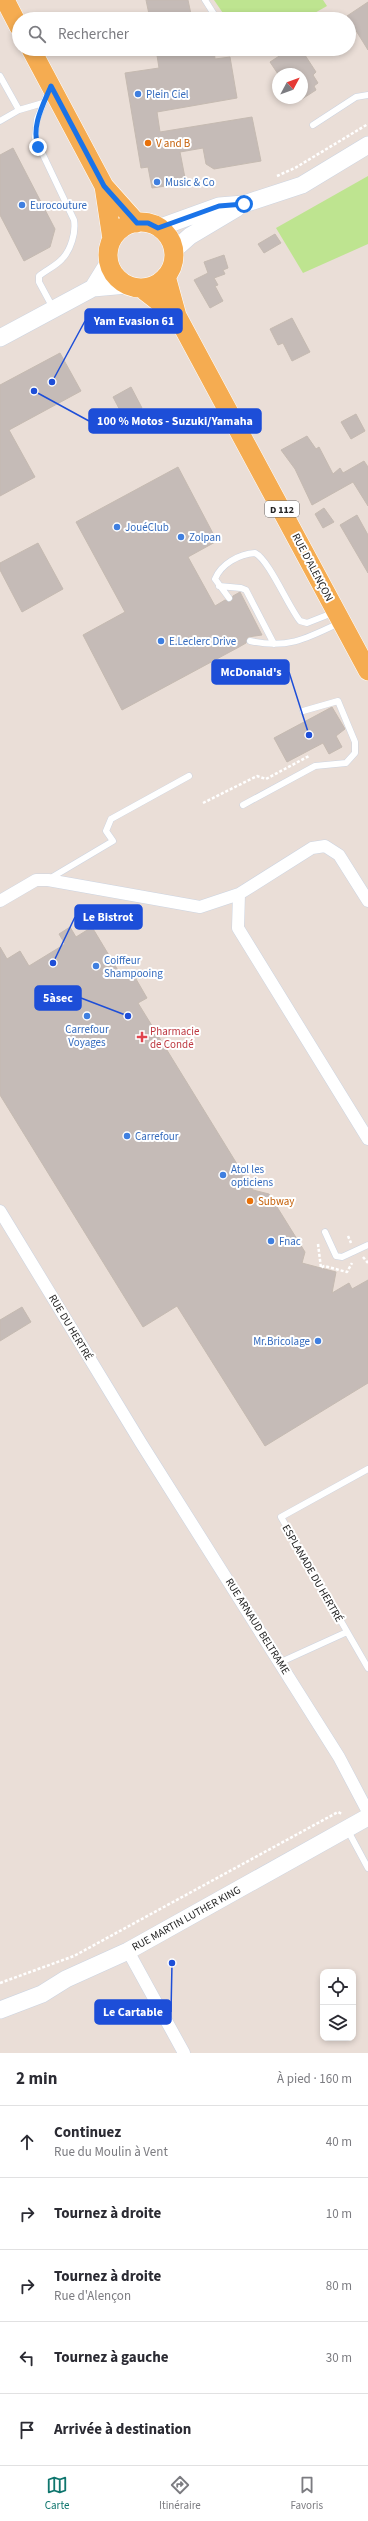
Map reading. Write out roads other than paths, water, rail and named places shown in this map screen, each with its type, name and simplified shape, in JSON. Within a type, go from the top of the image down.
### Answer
[{"type":"main road","points":[[35,56],[104,186],[137,223]]},
{"type":"main road","points":[[104,186],[112,238],[109,247],[109,262],[114,275],[134,287],[159,284],[171,268],[173,251],[168,238],[158,228],[148,223],[127,225],[112,238]]},
{"type":"main road","name":"RUE D'ALENÇON","points":[[166,276],[177,316],[368,671]]},
{"type":"main road","name":"RUE D'ALENÇON","points":[[134,287],[177,316]]},
{"type":"street","points":[[173,251],[190,236],[244,204],[302,185],[368,145]]},
{"type":"street","points":[[158,228],[219,206],[244,204]]},
{"type":"street","points":[[93,288],[109,262]]},
{"type":"street","points":[[0,338],[93,288],[134,287]]},
{"type":"street","points":[[0,901],[36,880],[48,880],[200,908],[239,894],[312,848],[325,846],[339,855],[368,901]]},
{"type":"street","points":[[239,894],[238,928],[368,1139]]},
{"type":"street","name":"RUE DU HERTRÉ","points":[[0,1211],[141,1443]]},
{"type":"street","name":"RUE ARNAUD BELTRAME","points":[[141,1443],[281,1662],[339,1757],[361,1820]]},
{"type":"street","name":"RUE MARTIN LUTHER KING","points":[[0,2010],[42,1994],[66,1979],[131,1956],[224,1897],[361,1820]]},
{"type":"street","points":[[131,1956],[184,2053]]},
{"type":"lane","points":[[206,0],[213,12]]},
{"type":"lane","points":[[0,76],[19,110]]},
{"type":"lane","points":[[51,86],[37,119],[35,138],[74,220],[75,227],[66,254],[62,260],[39,276],[39,282],[54,309]]},
{"type":"lane","points":[[313,125],[356,97],[368,95]]},
{"type":"lane","points":[[0,121],[19,110],[43,104]]},
{"type":"lane","points":[[229,598],[215,579],[218,570],[240,557],[255,553],[265,562],[290,608],[300,622],[307,623],[339,616]]},
{"type":"lane","points":[[219,586],[241,588],[246,590],[274,644]]},
{"type":"lane","points":[[250,641],[274,644],[299,642],[339,616]]},
{"type":"lane","points":[[243,805],[315,766],[346,763],[355,753],[355,742],[338,701],[303,711]]},
{"type":"lane","points":[[48,880],[114,842],[106,831],[111,819],[189,776]]},
{"type":"lane","points":[[325,1232],[336,1256],[342,1257],[368,1245]]},
{"type":"lane","name":"ESPLANADE DU HERTRÉ","points":[[368,1470],[280,1517],[368,1668]]},
{"type":"lane","name":"ESPLANADE DU HERTRÉ","points":[[281,1662],[347,1632]]},
{"type":"lane","points":[[361,1820],[368,1868]]},
{"type":"place","name":"Plein Ciel","points":[[138,94]]},
{"type":"place","name":"V and B","points":[[148,143]]},
{"type":"place","name":"Music & Co","points":[[157,182]]},
{"type":"place","name":"Eurocouture","points":[[22,205]]},
{"type":"place","name":"Yam Evasion 61","points":[[52,382]]},
{"type":"place","name":"100 % Motos - Suzuki/Yamaha","points":[[34,391]]},
{"type":"place","name":"JouéClub","points":[[117,527]]},
{"type":"place","name":"Zolpan","points":[[181,537]]},
{"type":"place","name":"E.Leclerc Drive","points":[[161,641]]},
{"type":"place","name":"McDonald's","points":[[309,735]]},
{"type":"place","name":"Le Bistrot","points":[[53,963]]},
{"type":"place","name":"Coiffeur Shampooing","points":[[96,966]]},
{"type":"place","name":"Carrefour Voyages","points":[[87,1016]]},
{"type":"place","name":"5àsec","points":[[128,1016]]},
{"type":"place","name":"Pharmacie de Condé","points":[[142,1037]]},
{"type":"place","name":"Carrefour","points":[[127,1136]]},
{"type":"place","name":"Atol les opticiens","points":[[223,1175]]},
{"type":"place","name":"Subway","points":[[250,1201]]},
{"type":"place","name":"Fnac","points":[[271,1241]]},
{"type":"place","name":"Mr.Bricolage","points":[[318,1341]]},
{"type":"place","name":"Le Cartable","points":[[172,1963]]}]
